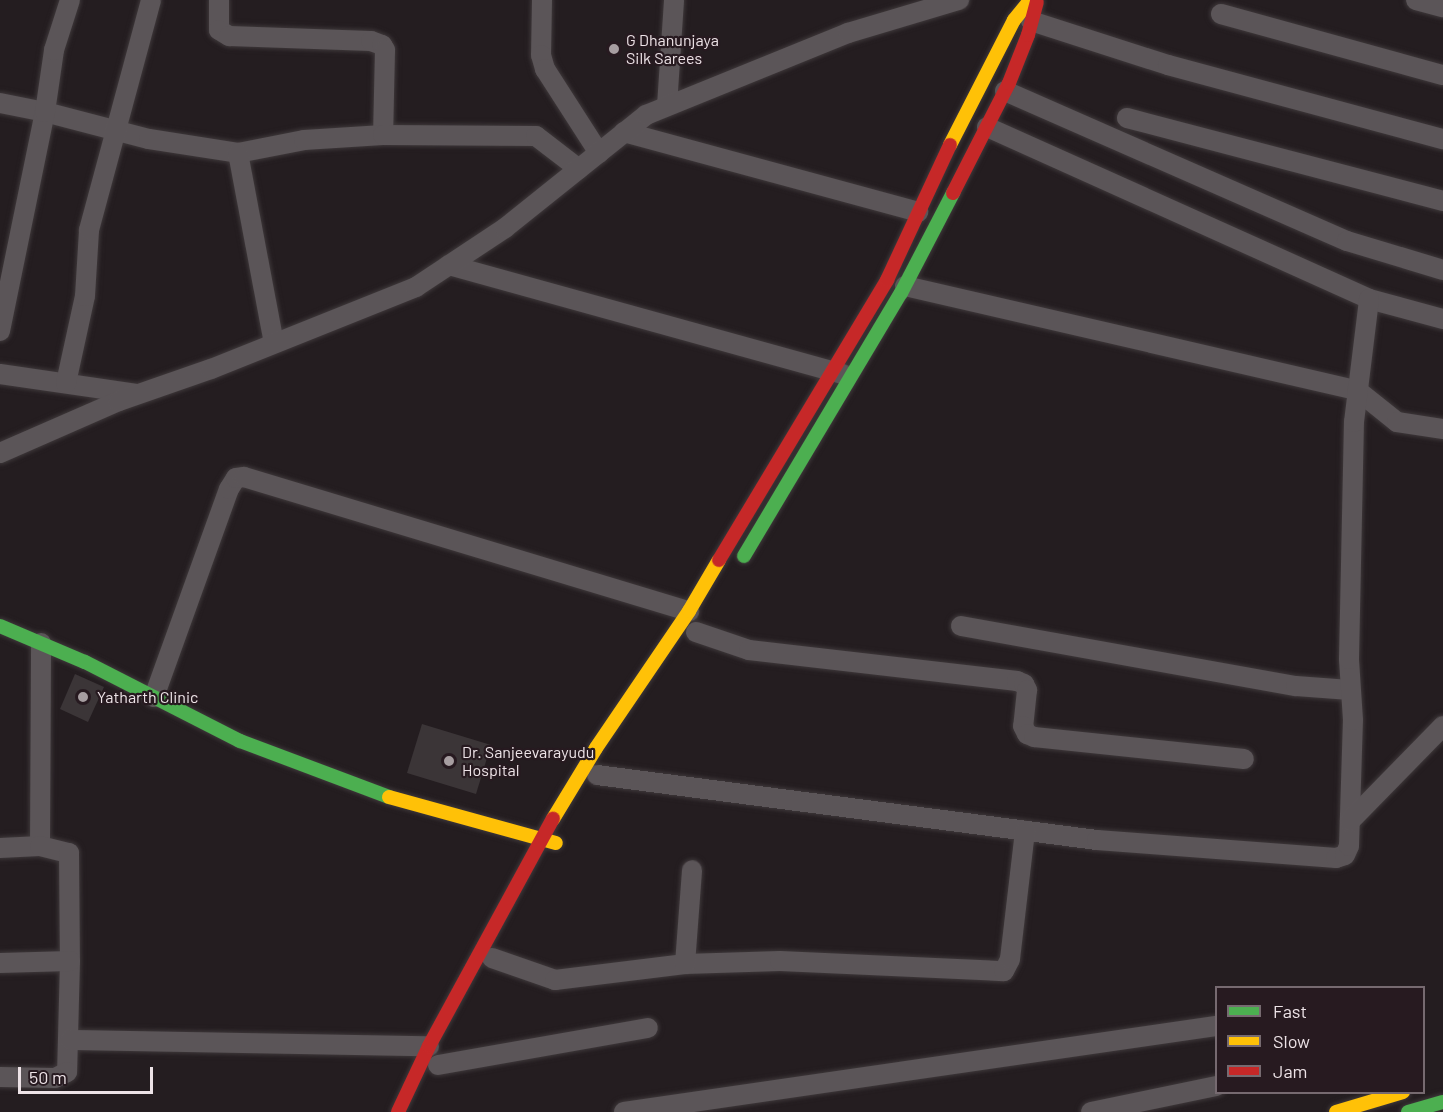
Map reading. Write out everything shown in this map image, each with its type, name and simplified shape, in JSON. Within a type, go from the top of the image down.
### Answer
[{"type":"main road","points":[[398,1112],[438,1047],[541,840],[597,748],[694,627],[760,491],[887,280],[978,89],[1014,20],[1030,0]]},
{"type":"main road","points":[[734,574],[905,286],[1005,91],[1038,0]]},
{"type":"main road","points":[[760,491],[777,502]]},
{"type":"main road","points":[[0,626],[154,697],[240,741],[406,803],[541,840],[559,839],[468,1005]]},
{"type":"main road","points":[[436,1070],[438,1047]]},
{"type":"main road","points":[[1336,1112],[1396,1094]]},
{"type":"main road","points":[[1408,1112],[1443,1102]]},
{"type":"street","points":[[0,331],[45,112],[54,50],[70,0]]},
{"type":"street","points":[[66,383],[85,296],[89,230],[151,0]]},
{"type":"street","points":[[219,0],[219,30],[229,36],[371,41],[382,45],[385,50],[383,135]]},
{"type":"street","points":[[543,0],[541,55],[544,69],[599,153]]},
{"type":"street","points":[[667,106],[674,0]]},
{"type":"street","points":[[0,453],[138,394],[211,369],[416,287],[505,228],[646,115],[848,33],[959,0]]},
{"type":"street","points":[[1416,0],[1443,7]]},
{"type":"street","points":[[1221,14],[1443,75]]},
{"type":"street","points":[[1032,21],[1168,65],[1443,139]]},
{"type":"street","points":[[1005,91],[1347,241],[1443,270]]},
{"type":"street","points":[[0,103],[45,112],[148,139],[238,153],[304,140],[383,135],[536,136],[579,169]]},
{"type":"street","points":[[1127,118],[1443,201]]},
{"type":"street","points":[[987,127],[1369,299],[1443,319]]},
{"type":"street","points":[[624,132],[918,212]]},
{"type":"street","points":[[238,153],[274,343]]},
{"type":"street","points":[[449,266],[852,376]]},
{"type":"street","points":[[905,286],[1357,390],[1397,422],[1443,429]]},
{"type":"street","points":[[597,775],[1097,840],[1336,858],[1345,855],[1349,846],[1353,720],[1350,690],[1354,434],[1357,390],[1369,299]]},
{"type":"street","points":[[0,374],[138,394]]},
{"type":"street","points":[[154,697],[229,489],[237,478],[244,477],[694,627],[749,650],[1017,681],[1024,684],[1027,690],[1023,726],[1027,734],[1034,737],[1244,759]]},
{"type":"street","points":[[961,626],[1296,686],[1350,690]]},
{"type":"street","points":[[40,846],[41,643]]},
{"type":"street","points":[[1350,821],[1443,726]]},
{"type":"street","points":[[492,958],[555,980],[685,964],[780,962],[1004,971],[1010,959],[1025,831]]},
{"type":"street","points":[[0,848],[40,846],[63,850],[70,858],[69,1066],[62,1076],[0,1077]]},
{"type":"street","points":[[685,964],[692,870]]},
{"type":"street","points":[[0,963],[70,961]]},
{"type":"street","points":[[624,1112],[1215,1026]]},
{"type":"street","points":[[436,1070],[648,1028]]},
{"type":"street","points":[[69,1040],[438,1047]]},
{"type":"street","points":[[1091,1112],[1215,1086]]},
{"type":"building","points":[[75,674],[104,687],[88,722],[60,709]]},
{"type":"building","points":[[422,724],[491,745],[476,794],[407,773]]},
{"type":"traffic: fast","points":[[744,556],[901,293],[953,193]]},
{"type":"traffic: fast","points":[[0,626],[85,662],[240,741],[389,797]]},
{"type":"traffic: fast","points":[[1408,1112],[1443,1102]]},
{"type":"traffic: slow","points":[[950,145],[1014,20],[1030,0]]},
{"type":"traffic: slow","points":[[553,819],[596,748],[689,611],[719,560]]},
{"type":"traffic: slow","points":[[389,797],[556,843]]},
{"type":"traffic: slow","points":[[1336,1112],[1396,1094]]},
{"type":"traffic: jam","points":[[953,193],[1009,83],[1028,35],[1037,2]]},
{"type":"traffic: jam","points":[[719,560],[887,280],[950,145]]},
{"type":"traffic: jam","points":[[398,1112],[429,1046],[553,819]]},
{"type":"place","name":"G Dhanunjaya Silk Sarees","points":[[614,49]]},
{"type":"place","name":"Yatharth Clinic","points":[[83,697]]},
{"type":"place","name":"Dr. Sanjeevarayudu Hospital","points":[[449,761]]}]
